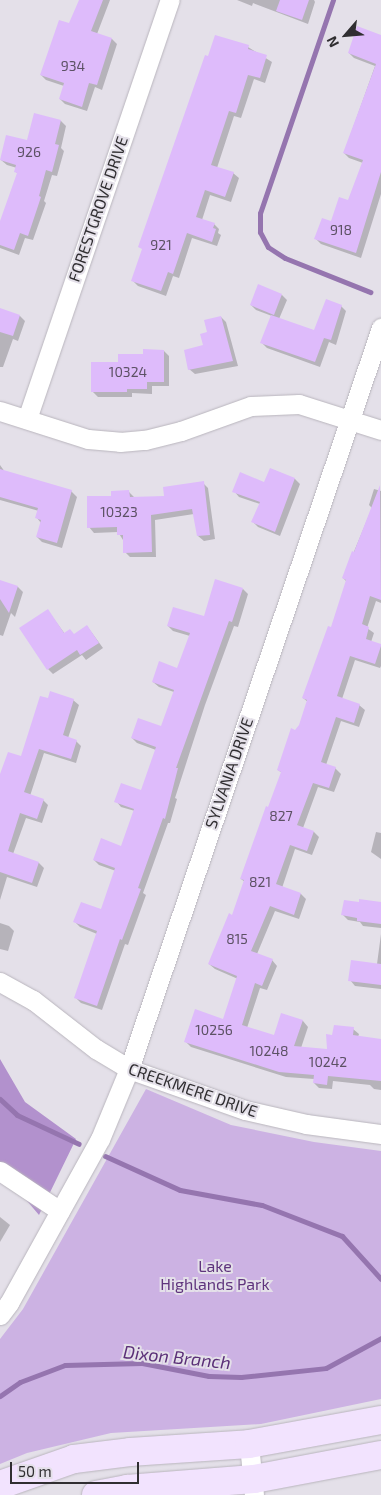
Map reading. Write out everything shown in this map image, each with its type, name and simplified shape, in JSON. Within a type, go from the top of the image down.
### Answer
[{"type":"main road","points":[[0,1485],[74,1459],[130,1452],[249,1444],[381,1420]]},
{"type":"main road","points":[[96,1495],[127,1489],[254,1487],[381,1455]]},
{"type":"street","name":"FORESTGROVE DRIVE","points":[[28,419],[170,0]]},
{"type":"street","name":"SYLVANIA DRIVE","points":[[0,1315],[10,1303],[100,1139],[129,1069],[348,419],[381,328]]},
{"type":"street","points":[[0,411],[88,439],[120,442],[145,440],[181,431],[251,406],[300,404],[381,430]]},
{"type":"street","name":"CREEKMERE DRIVE","points":[[0,982],[33,1000],[96,1049],[129,1069],[245,1110],[306,1124],[381,1134]]},
{"type":"street","points":[[0,1171],[60,1210]]},
{"type":"street","points":[[249,1444],[254,1487]]},
{"type":"green space","name":"Lake Highlands Park","points":[[146,1089],[231,1125],[314,1142],[381,1151],[381,1399],[261,1424],[111,1433],[27,1453],[0,1464],[0,1339],[23,1309]]},
{"type":"shaded area","points":[[0,1059],[25,1102],[76,1139],[39,1215],[0,1169]]},
{"type":"building","points":[[79,0],[103,0],[91,31],[112,38],[97,85],[89,83],[82,107],[59,99],[64,83],[40,75],[59,20],[69,23]]},
{"type":"building","points":[[280,0],[309,0],[302,20],[276,11]]},
{"type":"building","points":[[357,26],[381,35],[381,172],[356,253],[314,239],[322,218],[331,221],[339,197],[348,200],[363,160],[343,153],[376,64],[348,53]]},
{"type":"building","points":[[215,35],[249,45],[248,49],[267,55],[260,78],[248,75],[236,113],[229,111],[211,165],[234,172],[225,197],[205,190],[196,217],[215,223],[213,228],[216,229],[212,242],[187,233],[173,274],[168,272],[161,291],[131,281],[142,249],[138,247],[205,55],[208,56]]},
{"type":"building","points":[[34,113],[61,120],[55,144],[59,145],[52,172],[46,170],[39,196],[41,197],[28,236],[20,233],[14,250],[0,245],[0,221],[17,173],[14,172],[16,165],[0,160],[6,135],[27,140]]},
{"type":"building","points":[[258,284],[282,294],[274,315],[250,305]]},
{"type":"building","points":[[326,299],[342,305],[331,340],[324,338],[315,362],[260,343],[271,315],[314,330]]},
{"type":"building","points":[[0,308],[20,315],[13,336],[0,332]]},
{"type":"building","points":[[221,316],[233,361],[188,370],[184,350],[203,345],[200,334],[207,332],[204,320]]},
{"type":"building","points":[[143,349],[164,350],[164,382],[147,382],[147,389],[127,389],[127,392],[91,392],[91,362],[118,362],[118,354],[143,354]]},
{"type":"building","points":[[270,468],[295,478],[275,532],[251,522],[260,502],[232,492],[240,472],[264,482]]},
{"type":"building","points":[[0,469],[72,490],[57,543],[36,537],[41,520],[35,518],[38,508],[0,497]]},
{"type":"building","points":[[204,481],[210,535],[197,536],[192,509],[151,515],[152,552],[123,553],[123,535],[117,535],[117,527],[87,528],[87,496],[111,496],[111,491],[129,490],[130,497],[164,496],[163,487]]},
{"type":"building","points":[[380,485],[381,600],[370,596],[362,624],[369,627],[366,639],[381,644],[381,646],[375,664],[350,656],[337,696],[360,704],[354,723],[336,717],[321,762],[336,767],[329,788],[313,783],[297,825],[314,831],[307,851],[290,845],[276,884],[301,893],[294,915],[270,906],[251,951],[273,959],[262,986],[255,983],[242,1025],[274,1035],[281,1013],[303,1020],[294,1046],[327,1049],[326,1034],[332,1035],[334,1025],[354,1027],[353,1035],[381,1039],[381,1081],[328,1076],[327,1085],[313,1083],[314,1075],[279,1072],[184,1042],[195,1009],[223,1019],[237,976],[208,964],[229,913],[232,915],[244,880],[240,879],[266,806],[268,807],[281,772],[277,770],[291,728],[295,730],[299,725],[307,700],[302,698],[328,626],[331,627],[346,580],[342,578]]},
{"type":"building","points":[[215,579],[243,588],[232,622],[229,621],[176,768],[178,768],[165,819],[163,818],[138,888],[141,889],[122,940],[120,939],[97,1006],[74,998],[97,931],[73,922],[81,902],[101,909],[115,868],[93,860],[101,838],[121,846],[134,809],[114,802],[121,783],[141,790],[156,747],[131,738],[138,718],[161,726],[174,690],[152,682],[159,661],[177,668],[190,633],[167,626],[173,607],[204,616]]},
{"type":"building","points":[[0,580],[18,586],[9,613],[0,599]]},
{"type":"building","points":[[48,609],[64,633],[70,629],[74,634],[87,625],[99,643],[80,655],[77,650],[47,670],[19,628]]},
{"type":"building","points":[[50,691],[74,699],[63,735],[77,740],[71,759],[39,749],[24,792],[44,799],[37,819],[20,813],[8,851],[39,862],[32,883],[0,872],[0,774],[8,752],[21,756],[40,696],[48,698]]},
{"type":"building","points":[[359,899],[381,902],[381,924],[357,921],[357,918],[341,915],[344,900],[359,902]]},
{"type":"building","points":[[351,960],[381,964],[381,985],[348,981]]},
{"type":"waterway","points":[[333,0],[260,213],[260,232],[268,247],[285,258],[370,292]]},
{"type":"waterway","points":[[0,1099],[17,1115],[79,1144]]},
{"type":"waterway","points":[[105,1156],[180,1190],[262,1205],[342,1236],[381,1279]]},
{"type":"waterway","name":"Dixon Branch","points":[[0,1396],[20,1382],[65,1365],[142,1363],[209,1376],[241,1377],[326,1368],[381,1338]]}]
